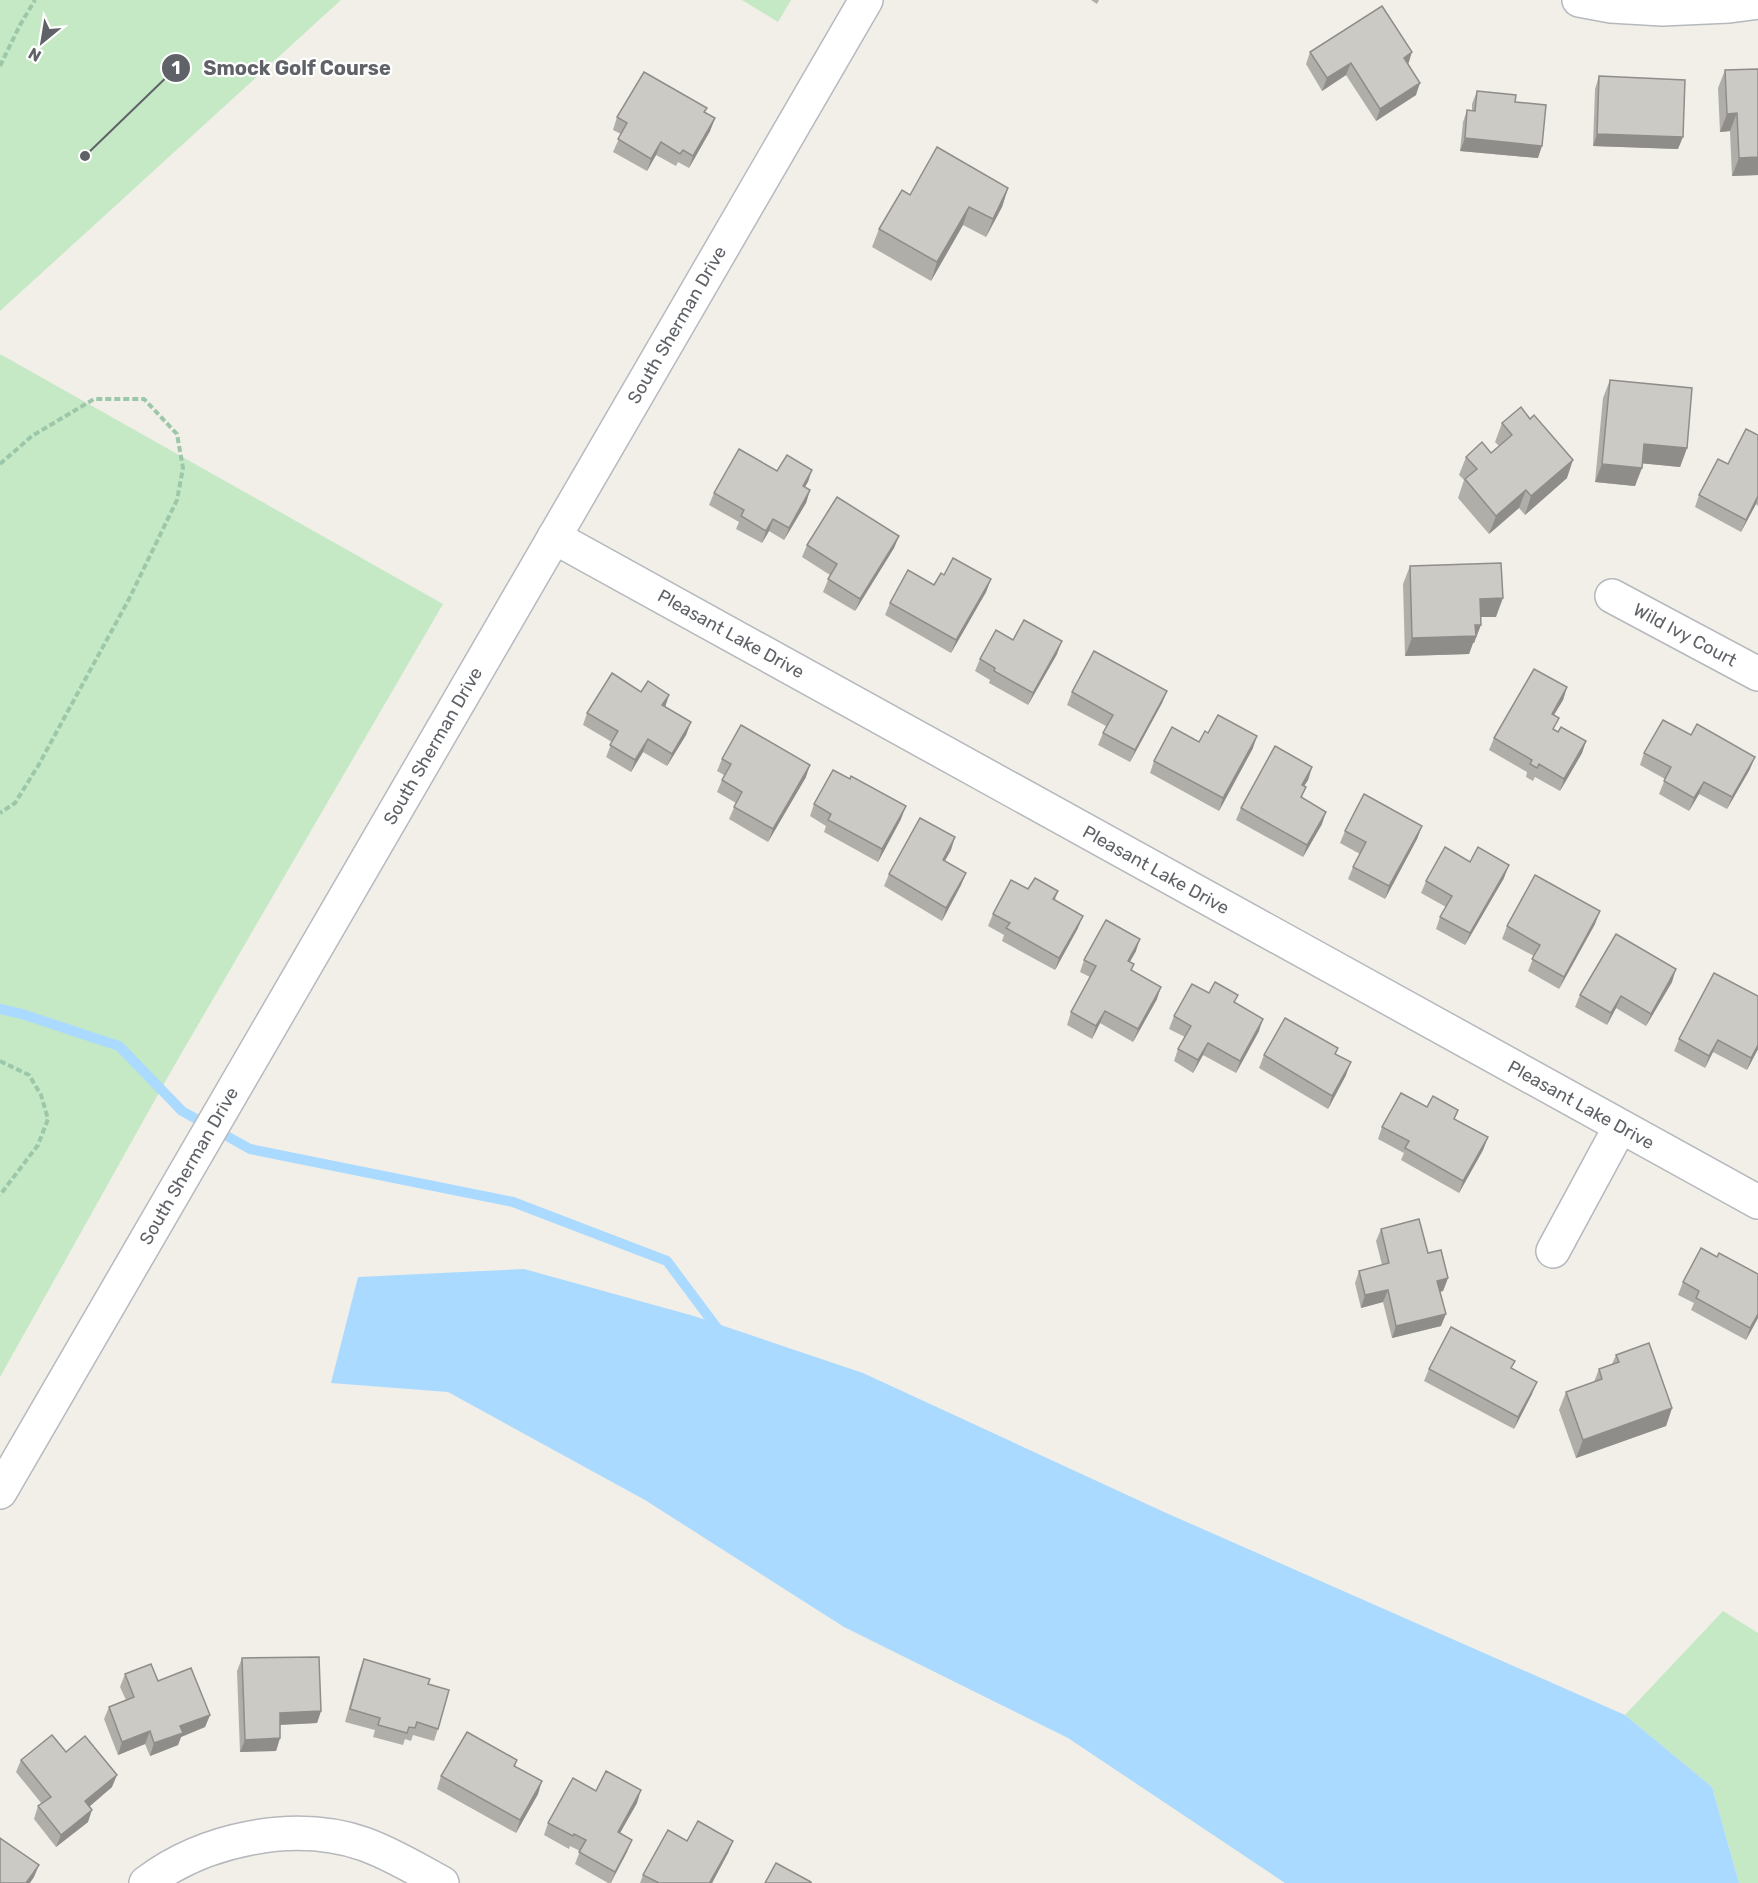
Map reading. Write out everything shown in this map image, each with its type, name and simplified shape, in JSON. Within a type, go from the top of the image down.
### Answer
[{"type":"street","name":"South Sherman Drive","points":[[0,1491],[866,0]]},
{"type":"street","points":[[1580,0],[1611,6],[1662,9],[1729,6],[1758,2]]},
{"type":"street","name":"Pleasant Lake Drive","points":[[554,537],[1758,1202]]},
{"type":"street","name":"Wild Ivy Court","points":[[1612,596],[1758,674]]},
{"type":"street","points":[[1553,1251],[1620,1127]]},
{"type":"street","points":[[146,1883],[169,1867],[230,1841],[280,1834],[330,1836],[362,1844],[394,1855],[442,1883]]},
{"type":"path","points":[[0,66],[35,0]]},
{"type":"path","points":[[0,464],[32,436],[94,399],[144,399],[177,434],[183,468],[177,500],[129,599],[38,766],[15,803],[0,813]]},
{"type":"path","points":[[0,1061],[29,1075],[41,1095],[48,1119],[38,1145],[0,1195]]},
{"type":"green space","points":[[0,0],[341,0],[0,311]]},
{"type":"green space","points":[[742,0],[791,0],[778,22]]},
{"type":"green space","points":[[0,354],[443,604],[174,1066],[0,1377]]},
{"type":"green space","points":[[1723,1611],[1758,1633],[1758,1883],[1739,1883],[1712,1787],[1625,1715]]},
{"type":"water","points":[[524,1269],[694,1316],[863,1373],[1164,1512],[1625,1715],[1712,1787],[1739,1883],[1285,1883],[1068,1738],[844,1627],[645,1500],[448,1392],[331,1383],[358,1277]]},
{"type":"building","points":[[1382,6],[1412,52],[1404,58],[1420,83],[1380,109],[1351,63],[1327,78],[1310,52]]},
{"type":"building","points":[[1758,69],[1758,157],[1739,158],[1737,113],[1727,114],[1725,70]]},
{"type":"building","points":[[644,72],[707,108],[704,112],[715,118],[693,156],[683,150],[680,154],[661,142],[651,159],[618,139],[627,123],[617,117]]},
{"type":"building","points":[[1599,76],[1685,80],[1683,137],[1597,134]]},
{"type":"building","points":[[1477,91],[1516,95],[1515,102],[1546,105],[1542,146],[1465,138],[1467,110],[1475,111]]},
{"type":"building","points":[[937,147],[1008,188],[993,219],[969,207],[937,262],[879,229],[902,190],[910,195]]},
{"type":"building","points":[[1610,380],[1692,388],[1687,448],[1644,444],[1642,468],[1602,464]]},
{"type":"building","points":[[1521,407],[1530,419],[1534,415],[1573,460],[1531,496],[1526,490],[1496,516],[1465,479],[1477,469],[1466,457],[1482,442],[1491,453],[1512,435],[1502,423]]},
{"type":"building","points":[[1746,429],[1758,435],[1758,496],[1746,520],[1699,495],[1718,459],[1728,464]]},
{"type":"building","points":[[739,449],[777,471],[787,455],[812,470],[803,486],[810,490],[789,528],[773,519],[766,531],[741,516],[744,510],[714,493]]},
{"type":"building","points":[[837,497],[899,536],[860,599],[828,579],[837,564],[807,545]]},
{"type":"building","points":[[953,558],[991,579],[956,640],[890,603],[908,570],[934,585],[941,573],[944,575]]},
{"type":"building","points":[[1501,563],[1503,598],[1480,599],[1481,625],[1475,625],[1476,636],[1412,638],[1410,566]]},
{"type":"building","points":[[1024,620],[1062,641],[1033,693],[994,671],[995,668],[980,659],[996,630],[1013,640]]},
{"type":"building","points":[[1094,651],[1167,691],[1135,750],[1103,733],[1113,715],[1072,692]]},
{"type":"building","points":[[1534,669],[1567,687],[1552,714],[1559,718],[1553,729],[1558,732],[1561,727],[1586,741],[1564,779],[1539,764],[1537,768],[1530,764],[1532,760],[1494,738]]},
{"type":"building","points":[[612,673],[641,692],[648,681],[669,695],[662,705],[691,722],[672,754],[648,739],[635,760],[610,745],[618,731],[587,713]]},
{"type":"building","points":[[1218,715],[1257,736],[1223,798],[1154,761],[1172,727],[1199,742],[1205,731],[1208,733]]},
{"type":"building","points":[[1663,720],[1691,735],[1697,724],[1755,757],[1732,797],[1704,782],[1694,798],[1664,781],[1671,767],[1644,753]]},
{"type":"building","points":[[741,725],[810,765],[773,829],[734,807],[742,792],[722,780],[731,764],[722,759]]},
{"type":"building","points":[[1275,746],[1312,767],[1302,785],[1306,787],[1301,797],[1326,812],[1307,845],[1241,808]]},
{"type":"building","points":[[833,770],[850,779],[851,776],[906,806],[882,849],[828,820],[831,814],[814,804]]},
{"type":"building","points":[[1364,794],[1422,826],[1389,886],[1353,867],[1366,842],[1345,831]]},
{"type":"building","points":[[920,818],[955,837],[943,860],[966,873],[946,908],[889,874]]},
{"type":"building","points":[[1445,847],[1470,862],[1478,847],[1509,865],[1470,933],[1440,917],[1452,896],[1426,881]]},
{"type":"building","points":[[1535,875],[1600,911],[1564,977],[1532,959],[1540,945],[1507,926]]},
{"type":"building","points":[[1035,878],[1058,891],[1053,899],[1083,916],[1059,958],[1006,928],[1010,923],[993,914],[1011,880],[1028,889]]},
{"type":"building","points":[[1106,920],[1140,939],[1128,961],[1134,964],[1131,970],[1161,987],[1138,1029],[1105,1011],[1096,1026],[1071,1012],[1096,966],[1084,960]]},
{"type":"building","points":[[1616,934],[1676,969],[1651,1014],[1621,996],[1611,1013],[1580,995]]},
{"type":"building","points":[[1714,973],[1758,996],[1758,1045],[1751,1058],[1718,1040],[1709,1056],[1679,1039]]},
{"type":"building","points":[[1215,982],[1238,995],[1234,1002],[1263,1019],[1240,1061],[1208,1043],[1198,1060],[1178,1049],[1191,1026],[1174,1016],[1192,984],[1209,993]]},
{"type":"building","points":[[1285,1018],[1338,1048],[1335,1054],[1351,1062],[1332,1096],[1264,1055]]},
{"type":"building","points":[[1401,1093],[1427,1107],[1433,1096],[1458,1110],[1454,1119],[1488,1137],[1463,1181],[1405,1148],[1409,1141],[1382,1127]]},
{"type":"building","points":[[1419,1219],[1428,1253],[1441,1250],[1448,1278],[1437,1281],[1446,1314],[1396,1326],[1388,1290],[1365,1295],[1359,1271],[1389,1263],[1381,1229]]},
{"type":"building","points":[[1701,1248],[1717,1257],[1719,1253],[1758,1274],[1758,1314],[1750,1328],[1696,1298],[1699,1291],[1683,1282]]},
{"type":"building","points":[[1451,1327],[1515,1361],[1511,1368],[1537,1382],[1518,1417],[1429,1369]]},
{"type":"building","points":[[1649,1343],[1672,1408],[1583,1440],[1566,1392],[1602,1379],[1599,1369],[1619,1362],[1616,1355]]},
{"type":"building","points":[[319,1657],[321,1711],[280,1713],[280,1738],[245,1740],[242,1658]]},
{"type":"building","points":[[364,1659],[430,1679],[428,1684],[449,1690],[438,1729],[417,1722],[415,1728],[409,1727],[407,1733],[378,1725],[380,1718],[350,1709]]},
{"type":"building","points":[[151,1664],[158,1681],[191,1668],[210,1715],[180,1726],[183,1733],[154,1743],[150,1731],[122,1742],[109,1707],[134,1697],[125,1674]]},
{"type":"building","points":[[467,1732],[517,1760],[514,1766],[542,1781],[520,1820],[441,1776]]},
{"type":"building","points":[[52,1735],[66,1752],[85,1736],[117,1775],[85,1801],[92,1810],[61,1835],[38,1806],[51,1797],[21,1760]]},
{"type":"building","points":[[606,1771],[641,1790],[618,1832],[632,1840],[615,1872],[579,1852],[586,1840],[548,1823],[573,1778],[596,1791]]},
{"type":"building","points":[[698,1821],[733,1841],[710,1882],[712,1883],[659,1883],[643,1875],[668,1830],[687,1841]]},
{"type":"building","points":[[0,1838],[39,1865],[26,1883],[0,1883]]},
{"type":"building","points":[[776,1863],[811,1882],[811,1883],[765,1883]]},
{"type":"waterway","points":[[0,1009],[119,1046],[182,1111],[250,1149],[513,1202],[667,1261],[720,1332]]},
{"type":"place","name":"Smock Golf Course","points":[[85,156]]}]
